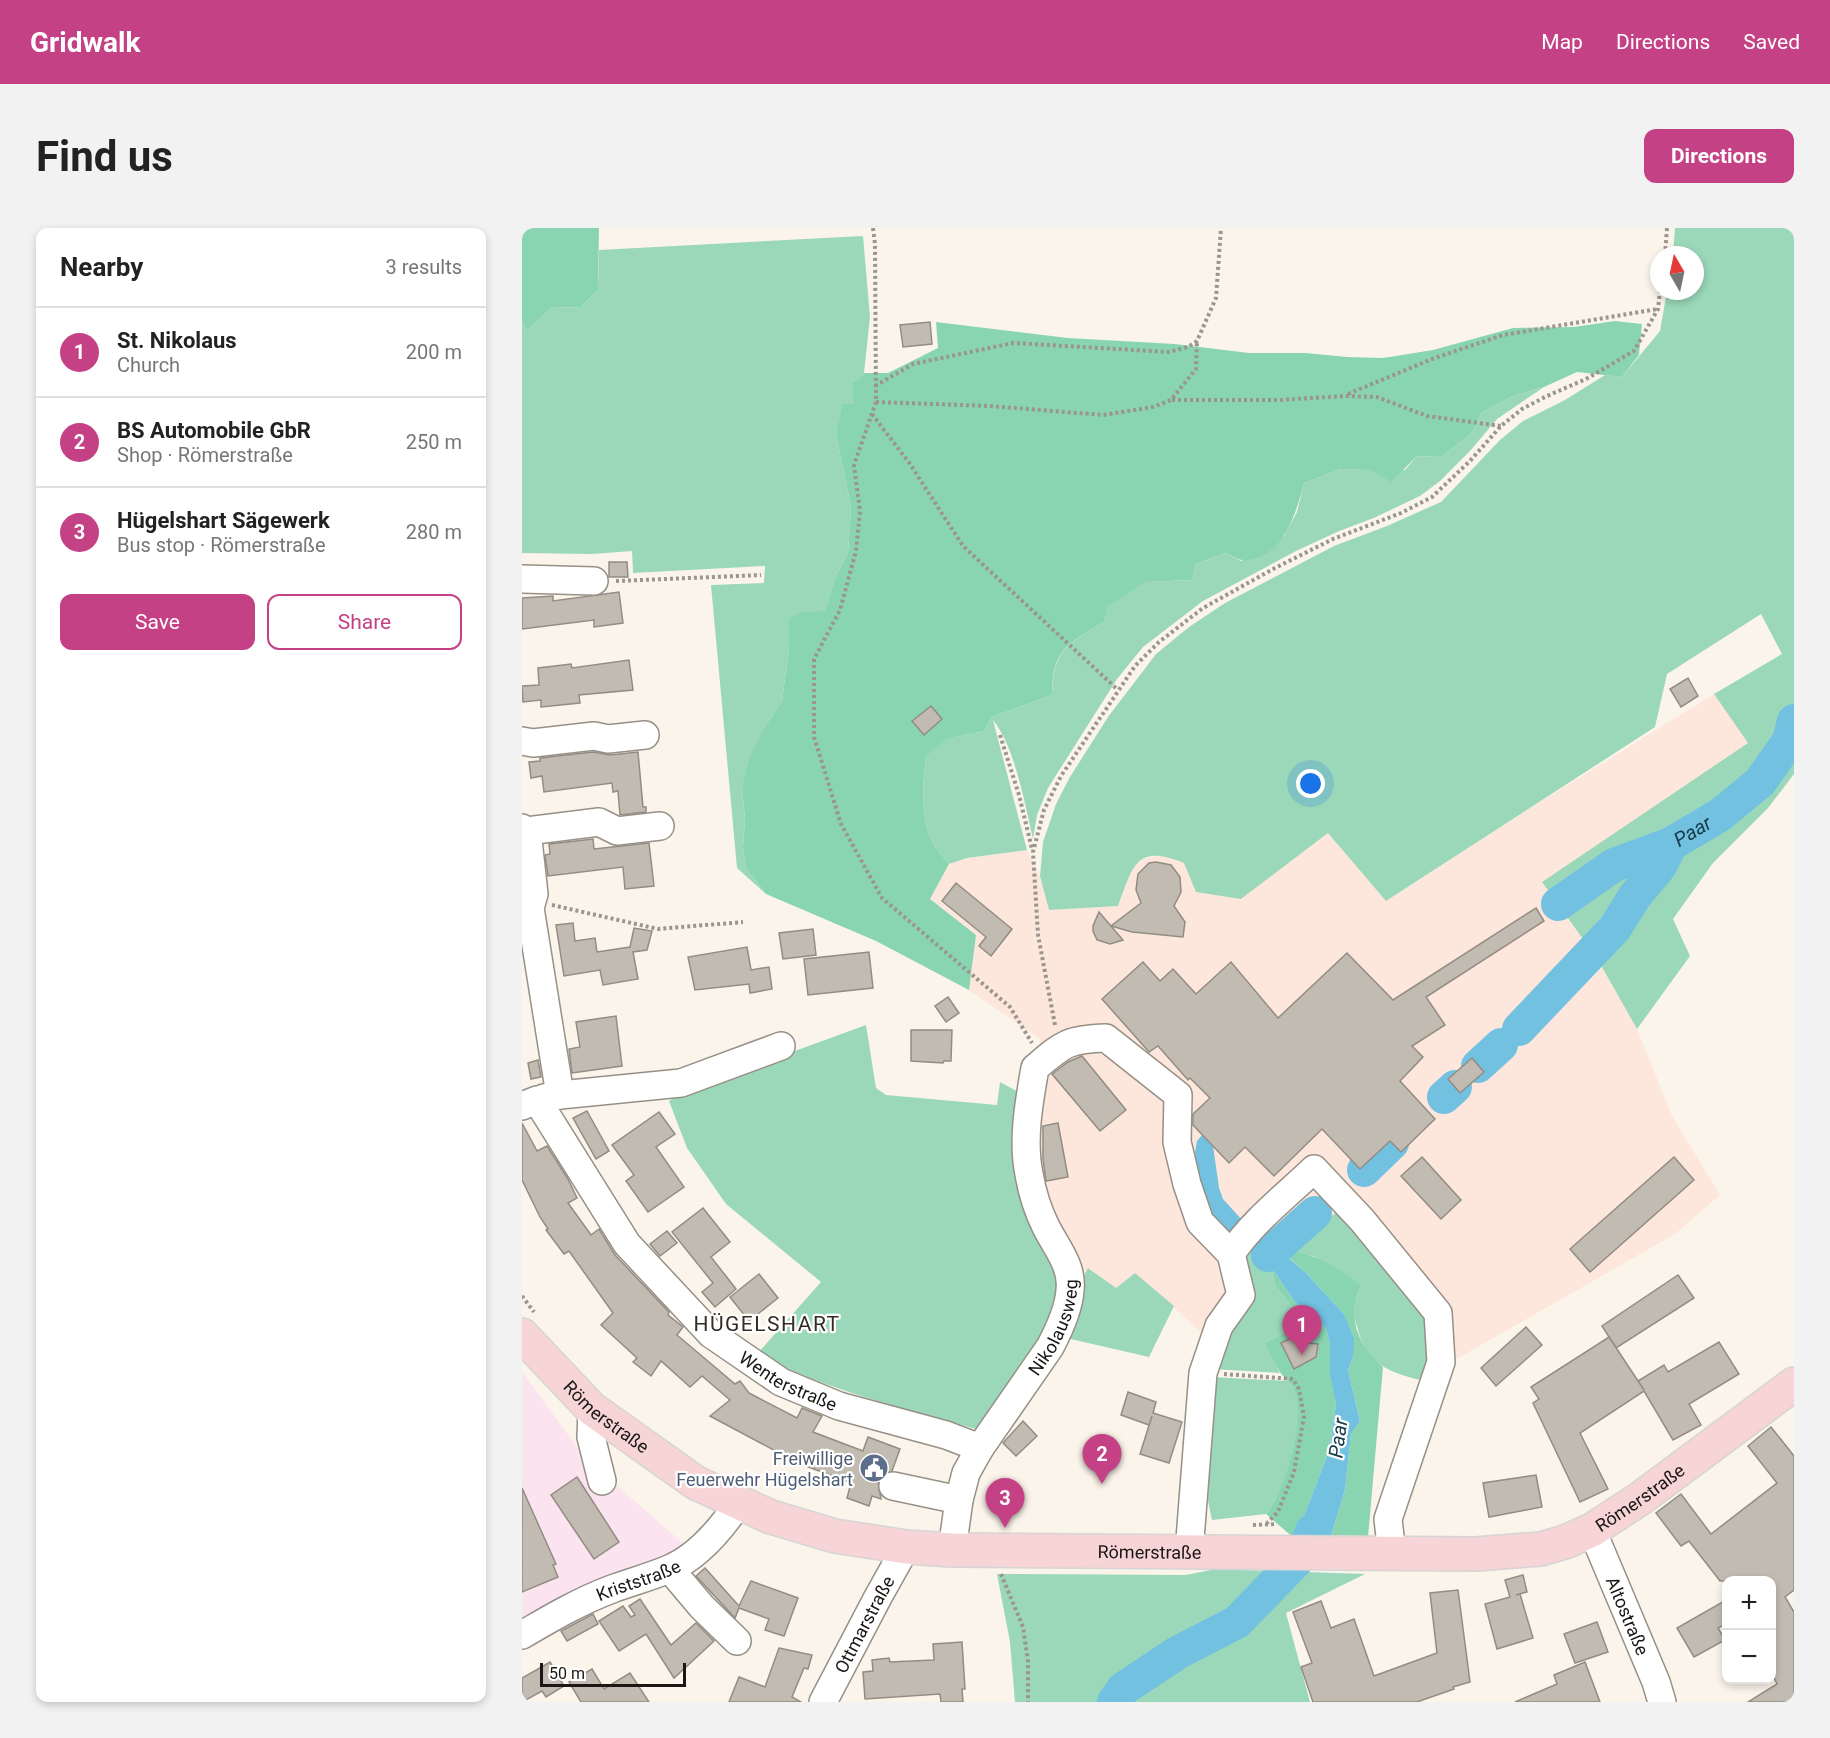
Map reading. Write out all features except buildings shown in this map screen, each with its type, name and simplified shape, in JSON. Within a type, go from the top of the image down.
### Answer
[{"type":"main road","name":"Römerstraße","points":[[522,1335],[592,1409],[696,1483],[771,1517],[835,1536],[906,1547],[952,1550],[1189,1552],[1262,1538],[1339,1554],[1476,1554],[1541,1549],[1565,1542],[1592,1530],[1641,1498],[1794,1384]]},
{"type":"street","points":[[522,579],[594,581]]},
{"type":"street","points":[[522,741],[594,736],[608,739],[645,735]]},
{"type":"street","points":[[525,830],[600,822],[616,831],[660,826]]},
{"type":"street","name":"Wenterstraße","points":[[525,830],[534,894],[531,904],[540,1100],[627,1245],[711,1334],[781,1382],[839,1406],[946,1434],[980,1448]]},
{"type":"street","points":[[1033,1079],[1059,1047],[1082,1039],[1106,1038],[1178,1095],[1177,1142],[1187,1184],[1200,1222],[1241,1241]]},
{"type":"street","points":[[540,1100],[681,1083],[781,1046]]},
{"type":"street","name":"Nikolausweg","points":[[952,1550],[959,1500],[966,1473],[980,1448],[1050,1347],[1058,1331],[1070,1291],[1069,1274],[1061,1252],[1037,1206],[1028,1173],[1026,1142],[1033,1079]]},
{"type":"street","points":[[1189,1552],[1203,1373],[1219,1326],[1241,1295],[1241,1241],[1314,1169],[1362,1220],[1438,1313],[1441,1362],[1388,1519],[1392,1554]]},
{"type":"street","points":[[592,1409],[591,1437],[602,1480]]},
{"type":"street","points":[[893,1486],[959,1500]]},
{"type":"street","name":"Kriststraße","points":[[522,1635],[570,1607],[612,1589],[670,1569],[686,1560],[711,1538],[738,1504]]},
{"type":"street","name":"Altostraße","points":[[1592,1530],[1656,1682],[1662,1702]]},
{"type":"street","name":"Ottmarstraße","points":[[823,1702],[906,1547]]},
{"type":"street","points":[[670,1569],[702,1607],[736,1641]]},
{"type":"path","points":[[873,228],[876,402],[854,465],[860,511],[856,551],[840,610],[814,659],[814,737],[841,824],[882,898],[1010,1007],[1032,1043],[1033,1079]]},
{"type":"path","points":[[1171,400],[1196,369],[1197,341],[1216,298],[1221,228]]},
{"type":"path","points":[[1666,246],[1667,228]]},
{"type":"path","points":[[1033,852],[1044,810],[1061,776],[1135,666],[1159,642],[1203,608],[1275,568],[1333,539],[1401,513],[1432,497],[1470,461],[1501,426],[1522,409],[1586,379],[1634,351],[1658,309],[1659,300]]},
{"type":"path","points":[[1345,396],[1432,359],[1503,335],[1658,309]]},
{"type":"path","points":[[874,387],[913,364],[1014,343],[1169,352],[1188,347],[1197,341]]},
{"type":"path","points":[[876,402],[990,406],[1103,415],[1153,407],[1171,400],[1377,397],[1427,416],[1501,426]]},
{"type":"path","points":[[872,413],[910,464],[963,546],[1118,690]]},
{"type":"path","points":[[594,581],[761,575]]},
{"type":"path","points":[[1000,735],[1020,795],[1033,852],[1038,935],[1059,1047]]},
{"type":"path","points":[[531,904],[658,929],[744,922]]},
{"type":"path","points":[[1203,1373],[1293,1379],[1299,1389],[1304,1417],[1294,1472],[1278,1512],[1262,1538]]},
{"type":"path","points":[[992,1551],[1023,1628],[1028,1662],[1028,1702]]},
{"type":"shaded area","points":[[1714,694],[1749,743],[1542,883],[1598,960],[1637,1029],[1672,1116],[1720,1195],[1675,1234],[1453,1361],[1343,1208],[1282,1252],[1259,1234],[1218,1347],[1135,1273],[1116,1289],[1089,1268],[1082,1279],[1047,1212],[1031,1148],[1040,1039],[969,990],[976,935],[930,899],[949,864],[967,858],[1027,850],[1040,876],[1049,910],[1118,906],[1133,866],[1145,858],[1163,855],[1184,863],[1241,899],[1328,833],[1387,901],[1508,822]]},
{"type":"shaded area","points":[[522,1372],[585,1458],[685,1545],[656,1564],[522,1627]]},
{"type":"green space","points":[[522,228],[599,228],[598,290],[581,307],[551,308],[527,331],[522,322]]},
{"type":"green space","points":[[1675,228],[1794,228],[1794,774],[1768,808],[1713,863],[1673,919],[1690,956],[1637,1029],[1598,960],[1542,882],[1748,743],[1714,694],[1782,654],[1761,614],[1667,674],[1655,727],[1386,901],[1328,833],[1241,899],[1196,892],[1184,863],[1155,856],[1138,862],[1118,906],[1049,910],[1040,876],[1043,842],[1056,804],[1070,777],[1108,717],[1156,654],[1189,627],[1225,603],[1334,546],[1441,502],[1500,440],[1523,421],[1565,400],[1605,375],[1622,377],[1660,331],[1665,300],[1704,300],[1704,246],[1674,246]]},
{"type":"green space","points":[[863,236],[870,317],[864,373],[852,383],[855,404],[836,435],[851,506],[848,553],[836,575],[825,612],[800,612],[790,620],[782,701],[764,728],[742,787],[745,819],[743,847],[746,868],[766,894],[737,868],[711,585],[764,583],[765,566],[633,573],[632,551],[592,554],[522,553],[522,322],[527,331],[551,308],[581,307],[598,290],[599,250]]},
{"type":"green space","points":[[1615,321],[1642,324],[1639,355],[1622,377],[1577,372],[1544,387],[1511,397],[1481,413],[1472,433],[1441,457],[1417,456],[1391,482],[1371,470],[1342,469],[1304,483],[1297,508],[1285,534],[1268,553],[1243,560],[1226,553],[1196,564],[1192,580],[1147,582],[1107,607],[1104,622],[1064,650],[1055,667],[1052,695],[992,717],[984,731],[946,739],[926,757],[923,788],[928,832],[949,864],[930,899],[976,935],[969,990],[876,941],[766,894],[746,868],[743,847],[745,819],[742,787],[750,757],[764,728],[782,701],[789,648],[789,619],[800,612],[825,611],[836,575],[848,553],[851,506],[836,435],[843,404],[854,404],[852,383],[864,373],[888,373],[938,348],[936,322],[1068,338],[1175,344],[1249,353],[1306,353],[1383,358],[1433,350],[1513,328],[1574,327]]},
{"type":"green space","points":[[1544,387],[1497,419],[1440,481],[1420,496],[1296,551],[1203,601],[1143,647],[1117,679],[1048,788],[1037,815],[1033,839],[1013,761],[1001,731],[993,720],[1027,850],[967,858],[949,864],[938,850],[928,832],[924,811],[923,788],[926,757],[945,739],[984,731],[992,717],[1052,695],[1055,667],[1059,657],[1081,636],[1104,622],[1106,607],[1147,582],[1192,580],[1196,564],[1226,553],[1241,561],[1284,536],[1297,512],[1304,483],[1342,469],[1405,470],[1417,456],[1441,457],[1472,433],[1481,413],[1511,397]]},
{"type":"green space","points":[[866,1025],[876,1088],[886,1095],[997,1105],[1000,1082],[1024,1095],[1060,1292],[1053,1326],[988,1423],[976,1429],[837,1388],[757,1354],[821,1282],[726,1204],[687,1148],[669,1101],[685,1091]]},
{"type":"green space","points":[[1343,1208],[1428,1317],[1434,1340],[1424,1381],[1391,1371],[1367,1352],[1353,1314],[1361,1285],[1314,1256],[1296,1254],[1286,1248]]},
{"type":"green space","points":[[1248,1246],[1271,1267],[1275,1286],[1305,1323],[1264,1343],[1280,1373],[1212,1369]]},
{"type":"green space","points":[[1286,1248],[1321,1260],[1361,1285],[1354,1310],[1357,1329],[1371,1356],[1383,1367],[1368,1537],[1330,1539],[1345,1490],[1351,1434],[1360,1421],[1348,1370],[1353,1357],[1344,1314],[1305,1272],[1282,1252]]},
{"type":"green space","points":[[1271,1267],[1295,1302],[1319,1319],[1326,1329],[1330,1344],[1331,1374],[1336,1404],[1329,1451],[1295,1539],[1266,1514],[1287,1472],[1298,1417],[1294,1390],[1278,1369],[1264,1343],[1305,1323],[1275,1286]]},
{"type":"green space","points":[[1088,1268],[1116,1288],[1135,1273],[1174,1306],[1149,1357],[1062,1337]]},
{"type":"green space","points":[[1213,1377],[1288,1381],[1296,1393],[1298,1421],[1292,1456],[1280,1490],[1266,1514],[1212,1520],[1208,1501]]},
{"type":"green space","points":[[1216,1569],[1365,1574],[1286,1613],[1310,1702],[1126,1702],[1102,1697],[1097,1702],[1015,1702],[1010,1642],[997,1574],[1186,1575]]},
{"type":"water","points":[[1202,1135],[1224,1135],[1213,1146],[1219,1188],[1223,1199],[1242,1220],[1231,1232],[1209,1214],[1202,1204],[1195,1152],[1197,1141]]},
{"type":"water","points":[[1259,1233],[1305,1272],[1344,1314],[1354,1339],[1353,1357],[1348,1370],[1360,1421],[1351,1434],[1345,1490],[1330,1539],[1295,1539],[1329,1451],[1336,1404],[1330,1374],[1330,1344],[1326,1329],[1319,1319],[1295,1302],[1271,1267],[1248,1246]]},
{"type":"waterway","name":"Paar","points":[[1558,904],[1614,865],[1671,844],[1720,815],[1760,782],[1789,741],[1794,721]]},
{"type":"waterway","points":[[1519,1029],[1615,928],[1635,896],[1660,866],[1671,844]]},
{"type":"waterway","points":[[1478,1066],[1501,1045]]},
{"type":"waterway","points":[[1444,1097],[1455,1087]]},
{"type":"waterway","points":[[1364,1170],[1392,1143]]},
{"type":"waterway","points":[[1268,1255],[1315,1213]]},
{"type":"waterway","name":"Paar","points":[[1114,1702],[1123,1689],[1177,1653],[1237,1622],[1302,1555],[1312,1531]]},
{"type":"place","name":"St. Nikolaus","points":[[1302,1355]]},
{"type":"place","name":"Freiwillige Feuerwehr Hügelshart","points":[[874,1468]]},
{"type":"place","name":"BS Automobile GbR","points":[[1102,1484]]},
{"type":"place","name":"Hügelshart Sägewerk","points":[[1005,1528]]},
{"type":"district","name":"HÜGELSHART","points":[[767,1324]]}]
